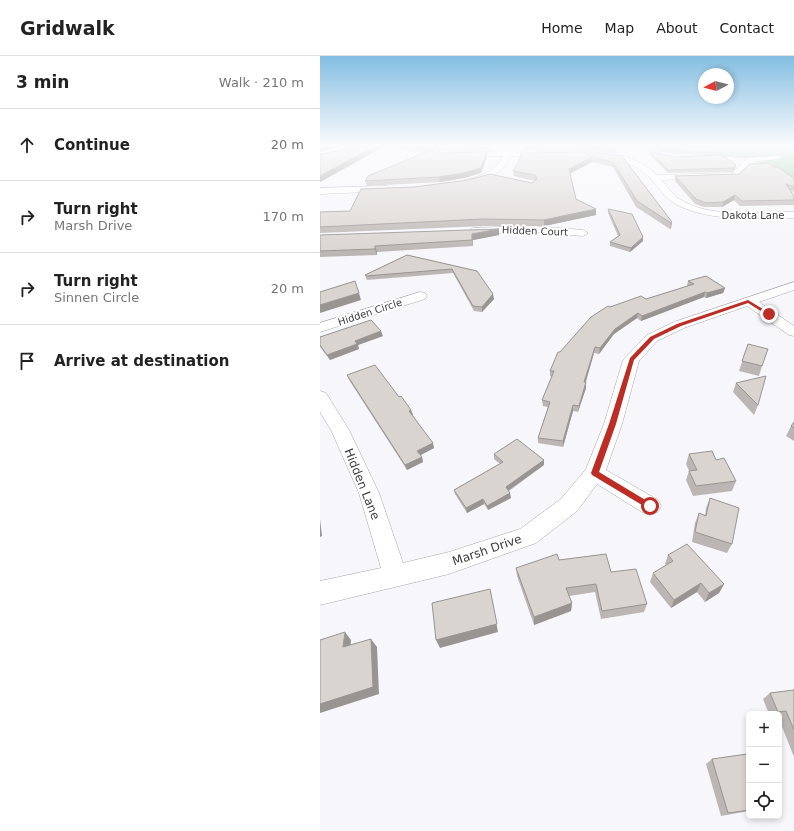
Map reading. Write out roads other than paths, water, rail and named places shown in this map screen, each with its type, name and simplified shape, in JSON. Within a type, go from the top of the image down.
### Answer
[{"type":"street","points":[[456,184],[466,181]]},
{"type":"street","name":"Dakota Lane","points":[[658,181],[672,199],[701,211],[730,216],[794,215]]},
{"type":"street","points":[[320,191],[400,188]]},
{"type":"street","name":"Hidden Court","points":[[463,231],[533,229],[583,233]]},
{"type":"street","name":"Marsh Drive","points":[[320,593],[449,563],[528,536],[569,505],[595,473],[632,360],[652,338],[679,325],[794,286]]},
{"type":"street","name":"Hidden Circle","points":[[320,328],[420,296]]},
{"type":"street","points":[[748,301],[794,332]]},
{"type":"street","name":"Hidden Lane","points":[[320,397],[340,430],[369,493],[395,575]]},
{"type":"street","points":[[595,473],[650,506]]}]
